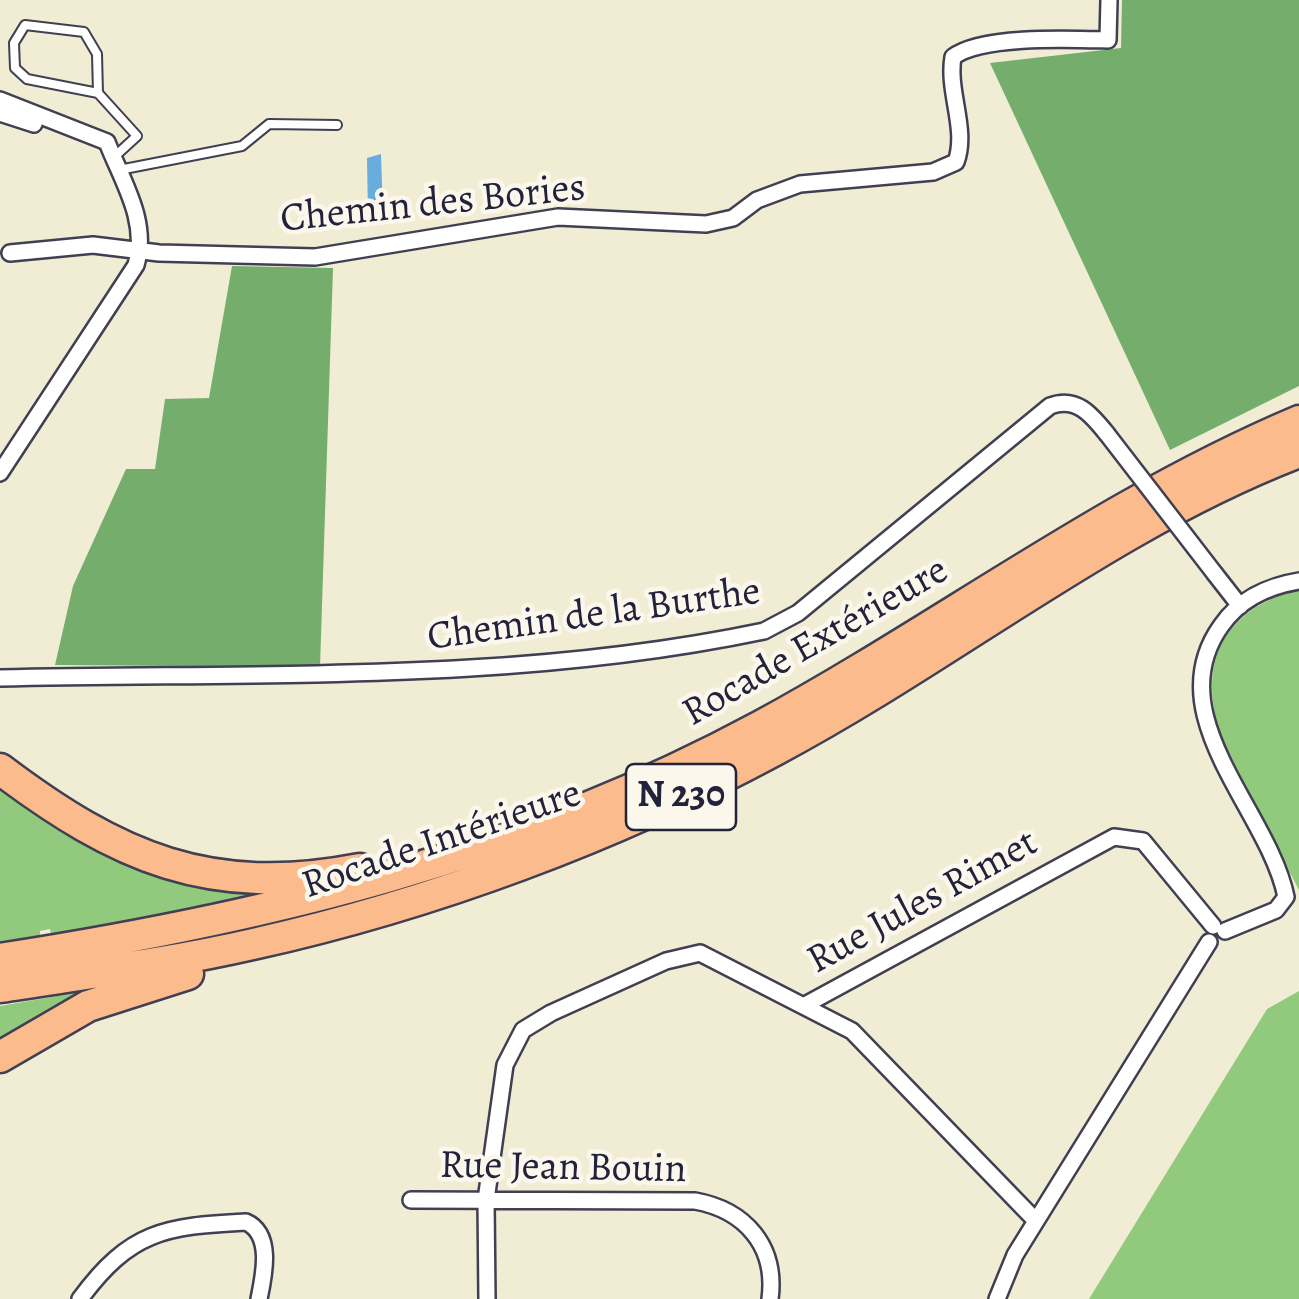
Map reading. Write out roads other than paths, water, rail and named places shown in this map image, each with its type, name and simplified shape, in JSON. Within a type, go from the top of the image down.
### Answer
[{"type":"highway","name":"Rocade Extérieure","points":[[0,959],[244,917],[325,897],[488,846],[586,809],[760,726],[1185,472],[1299,421]]},
{"type":"highway","name":"Rocade Intérieure","points":[[0,987],[252,944],[409,903],[496,874],[682,797],[776,750],[1156,520],[1299,452]]},
{"type":"highway","points":[[0,769],[102,838],[176,866],[239,878],[281,880],[361,869],[586,809]]},
{"type":"highway","points":[[0,1057],[88,1006],[134,988],[319,939],[409,903]]},
{"type":"street","name":"Chemin des Bories","points":[[141,248],[159,253],[315,257],[558,217],[706,224],[734,218],[757,200],[800,184],[933,172],[956,162],[961,148],[950,73],[953,58],[961,51],[990,45],[1108,40],[1108,0]]},
{"type":"street","points":[[0,100],[107,142],[138,220],[141,248],[136,265],[0,473]]},
{"type":"street","points":[[0,113],[91,146],[116,164]]},
{"type":"street","points":[[10,253],[49,246],[141,248]]},
{"type":"street","name":"Chemin de la Burthe","points":[[0,678],[477,669],[752,633],[783,624],[1050,406],[1069,402],[1085,410],[1106,434],[1240,606]]},
{"type":"street","points":[[997,1299],[1036,1221],[1216,933],[1276,910],[1286,897],[1282,877],[1226,771],[1200,688],[1202,660],[1213,638],[1240,606],[1263,591],[1299,582]]},
{"type":"street","name":"Rue Jules Rimet","points":[[488,1299],[486,1200],[505,1065],[523,1030],[552,1013],[666,961],[700,953],[806,1004],[1114,837],[1144,841],[1216,933]]},
{"type":"street","points":[[806,1004],[852,1031],[1036,1221]]},
{"type":"street","name":"Rue Jean Bouin","points":[[411,1200],[695,1201],[724,1207],[758,1238],[772,1280],[770,1299]]},
{"type":"street","points":[[80,1299],[114,1257],[142,1240],[170,1230],[246,1222],[260,1235],[264,1250],[259,1299]]},
{"type":"lane","points":[[98,93],[97,54],[84,32],[24,25],[14,44],[15,68],[27,79],[98,93],[136,136],[116,164]]},
{"type":"lane","points":[[116,164],[242,146],[269,124],[337,125]]},
{"type":"water","points":[[381,154],[383,214],[368,216],[367,158]]}]
